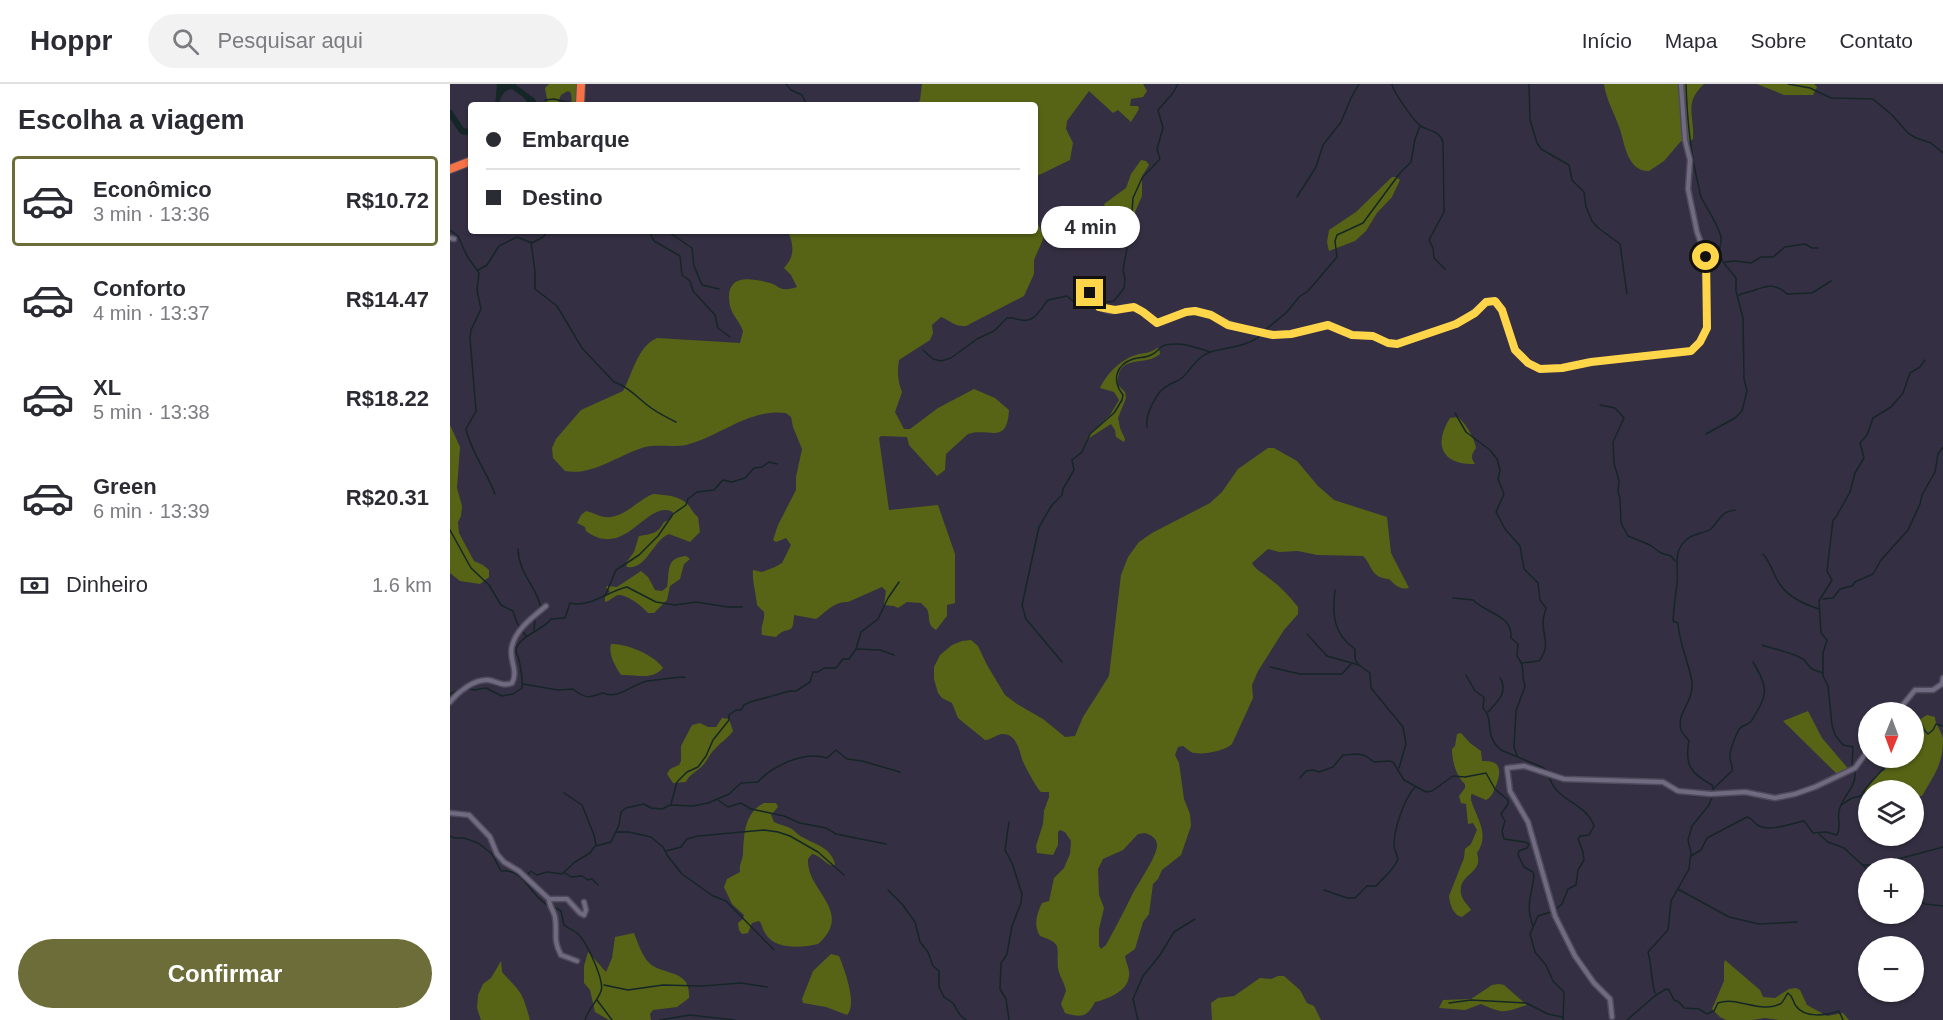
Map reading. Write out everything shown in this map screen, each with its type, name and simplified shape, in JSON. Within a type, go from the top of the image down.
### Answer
[{"type":"highway","points":[[580,102],[581,84]]},
{"type":"highway","points":[[450,169],[468,162]]},
{"type":"street","points":[[1087,288],[1099,307],[1115,310],[1134,307],[1157,323],[1195,311],[1211,315],[1228,325],[1273,335],[1291,334],[1328,325],[1349,334],[1373,336],[1394,344],[1400,344],[1448,327],[1475,313],[1486,302],[1495,301],[1502,310],[1515,350],[1528,363],[1540,369],[1691,351],[1700,342],[1707,328],[1706,257],[1697,232],[1688,189],[1690,160],[1685,140],[1681,84]]},
{"type":"street","points":[[450,702],[459,692],[482,680],[504,685],[512,683],[515,676],[512,645],[521,627],[546,606]]},
{"type":"street","points":[[1905,702],[1915,690],[1933,690],[1942,684],[1943,678]]},
{"type":"street","points":[[1612,1017],[1610,999],[1594,983],[1575,956],[1555,916],[1528,822],[1510,791],[1507,768],[1524,766],[1564,779],[1663,782],[1678,791],[1711,794],[1746,792],[1774,798],[1815,787],[1855,768],[1858,764]]},
{"type":"street","points":[[450,813],[469,815],[490,837],[497,854],[504,862],[519,871],[549,899],[555,916],[555,941],[558,950],[561,955],[577,961]]},
{"type":"street","points":[[549,899],[567,899],[584,915],[586,910],[584,902]]},
{"type":"green space","points":[[549,84],[577,84],[576,102],[572,102],[571,93],[568,91],[561,95],[558,102],[547,102],[545,88]]},
{"type":"green space","points":[[922,84],[1143,84],[1147,91],[1143,97],[1131,99],[1130,106],[1138,106],[1139,109],[1131,122],[1118,110],[1113,113],[1089,91],[1067,121],[1066,129],[1073,143],[1070,160],[1038,176],[1038,102],[918,102]]},
{"type":"green space","points":[[1604,84],[1704,84],[1694,97],[1692,104],[1693,139],[1686,144],[1681,141],[1664,161],[1649,171],[1641,170],[1635,166],[1627,154]]},
{"type":"green space","points":[[1757,84],[1814,84],[1817,87],[1813,95],[1784,95]]},
{"type":"green space","points":[[1141,160],[1146,161],[1149,165],[1142,176],[1142,196],[1135,212],[1137,226],[1131,233],[1123,233],[1109,217],[1104,204],[1126,188],[1131,174]]},
{"type":"green space","points":[[1392,177],[1400,180],[1392,197],[1377,213],[1366,231],[1355,241],[1329,251],[1327,242],[1329,230],[1356,212]]},
{"type":"green space","points":[[1038,224],[1044,237],[1034,260],[1034,274],[1024,296],[966,326],[956,325],[941,317],[932,325],[933,333],[930,340],[899,360],[898,377],[902,392],[895,412],[904,429],[910,429],[938,408],[974,389],[995,398],[1009,410],[1008,421],[1001,432],[968,434],[946,454],[945,470],[937,476],[909,445],[907,437],[881,436],[879,438],[889,510],[938,505],[955,554],[955,603],[947,605],[947,616],[936,630],[930,623],[927,609],[921,603],[907,602],[898,608],[884,605],[886,591],[882,587],[848,602],[834,605],[816,619],[794,615],[791,629],[776,637],[762,635],[764,612],[757,605],[753,570],[762,572],[782,563],[791,545],[786,538],[776,542],[773,540],[796,490],[796,477],[802,449],[791,417],[786,413],[760,415],[747,419],[686,445],[645,447],[584,471],[565,471],[553,458],[552,448],[556,439],[581,410],[623,391],[636,361],[650,342],[657,338],[740,343],[743,331],[730,306],[731,288],[739,280],[746,279],[772,284],[783,289],[797,287],[791,275],[784,268],[790,259],[789,234],[1038,234]]},
{"type":"green space","points":[[1157,348],[1160,354],[1153,358],[1126,364],[1119,375],[1118,385],[1125,392],[1126,398],[1118,418],[1124,442],[1116,437],[1111,424],[1086,440],[1110,415],[1119,400],[1114,392],[1100,388],[1107,377],[1127,359]]},
{"type":"green space","points":[[1458,417],[1467,427],[1476,448],[1472,457],[1475,464],[1455,461],[1444,452],[1442,437],[1445,428],[1450,418]]},
{"type":"green space","points":[[450,425],[460,447],[457,488],[462,506],[458,522],[459,533],[474,561],[489,570],[489,577],[480,584],[460,581],[450,573]]},
{"type":"green space","points":[[1268,448],[1274,448],[1297,461],[1318,486],[1334,500],[1387,517],[1391,553],[1409,588],[1400,588],[1389,579],[1378,576],[1363,556],[1317,555],[1268,549],[1252,563],[1289,596],[1298,607],[1298,614],[1284,630],[1258,671],[1252,685],[1253,698],[1232,744],[1218,751],[1206,753],[1195,753],[1183,746],[1178,747],[1175,755],[1179,763],[1184,799],[1190,814],[1191,826],[1181,855],[1162,870],[1153,884],[1149,914],[1143,922],[1135,949],[1125,956],[1129,973],[1128,981],[1121,990],[1095,1002],[1083,1015],[1065,1013],[1061,1004],[1066,991],[1058,968],[1057,947],[1053,941],[1040,936],[1036,923],[1042,903],[1049,901],[1054,878],[1064,868],[1070,854],[1071,841],[1065,832],[1060,830],[1058,845],[1053,855],[1037,853],[1036,846],[1049,792],[1041,792],[1036,786],[1011,736],[1001,734],[985,740],[958,718],[952,703],[938,693],[934,679],[934,667],[940,655],[952,645],[971,640],[978,646],[1005,695],[1043,719],[1065,737],[1075,736],[1083,717],[1109,676],[1121,575],[1128,557],[1139,542],[1152,533],[1210,503],[1222,492],[1238,469]],"holes":[[[1145,833],[1156,840],[1154,856],[1106,945],[1101,949],[1099,929],[1104,908],[1099,895],[1098,869],[1103,859],[1123,850],[1138,834]]]},
{"type":"green space","points":[[653,494],[674,497],[687,504],[698,517],[700,532],[690,542],[669,534],[658,543],[645,560],[634,567],[627,567],[626,563],[634,552],[639,536],[657,531],[664,522],[671,519],[673,513],[671,511],[661,510],[652,514],[633,529],[612,539],[600,538],[577,523],[586,511],[611,517],[624,512]]},
{"type":"green space","points":[[686,556],[690,559],[684,564],[680,579],[670,586],[667,600],[654,613],[648,613],[634,601],[622,595],[605,602],[605,596],[610,591],[606,588],[607,586],[617,587],[641,571],[648,577],[655,590],[662,591],[667,587],[672,562],[679,557]]},
{"type":"green space","points":[[611,644],[639,651],[663,668],[648,676],[621,675],[611,656]]},
{"type":"green space","points":[[1808,711],[1822,738],[1851,772],[1836,773],[1783,721]]},
{"type":"green space","points":[[1927,715],[1935,717],[1943,739],[1943,748],[1937,769],[1924,792],[1924,780],[1873,780],[1886,768],[1924,768],[1924,717]]},
{"type":"green space","points":[[722,718],[729,719],[733,731],[686,782],[673,783],[667,774],[670,769],[679,765],[681,746],[692,725],[700,723],[708,727],[716,727]]},
{"type":"green space","points":[[1461,733],[1481,751],[1482,761],[1492,762],[1499,769],[1492,795],[1486,800],[1471,795],[1481,826],[1482,839],[1477,853],[1477,866],[1463,881],[1461,887],[1461,894],[1471,910],[1462,917],[1452,909],[1449,896],[1464,858],[1465,849],[1471,844],[1477,830],[1473,823],[1468,824],[1466,804],[1461,803],[1459,796],[1465,784],[1457,773],[1452,749],[1455,746],[1457,734]]},
{"type":"green space","points":[[764,803],[776,803],[778,807],[771,815],[774,822],[790,828],[823,848],[830,854],[835,864],[834,866],[828,864],[812,854],[808,859],[809,870],[831,911],[832,921],[828,932],[818,944],[797,947],[782,945],[769,939],[759,921],[752,923],[748,933],[742,934],[739,930],[738,923],[744,915],[732,904],[724,887],[727,879],[740,872],[746,825],[752,813]]},
{"type":"green space","points":[[634,933],[646,960],[659,969],[682,978],[689,989],[689,998],[677,1007],[653,1010],[650,1014],[651,1020],[609,1020],[595,1012],[590,990],[584,983],[584,966],[588,952],[606,972],[612,958],[615,937]]},
{"type":"green space","points":[[831,954],[839,956],[849,986],[851,1003],[847,1015],[826,1007],[803,1003],[802,999],[813,971]]},
{"type":"green space","points":[[1725,960],[1760,990],[1763,997],[1775,998],[1789,989],[1796,988],[1800,990],[1807,1005],[1827,1016],[1843,1013],[1849,1020],[1765,1018],[1726,1020],[1712,1009],[1724,981]]},
{"type":"green space","points":[[501,961],[502,972],[520,993],[530,1020],[481,1020],[477,1008],[478,995],[483,984],[491,978]]},
{"type":"green space","points":[[1284,976],[1300,990],[1307,1003],[1314,1006],[1321,1020],[1212,1020],[1211,1003],[1218,998],[1234,996],[1260,978],[1271,979]]},
{"type":"green space","points":[[1492,985],[1504,985],[1527,1005],[1504,1011],[1481,1004],[1465,1010],[1439,1008],[1443,1000],[1471,999]]},
{"type":"shaded area","points":[[497,84],[515,84],[536,102],[527,102],[512,89],[504,93],[499,102],[495,102]]},
{"type":"waterway","points":[[786,84],[791,90],[802,95],[806,102]]},
{"type":"waterway","points":[[1099,303],[1114,301],[1124,288],[1123,270],[1131,226],[1133,198],[1142,178],[1160,159],[1157,149],[1163,128],[1158,110],[1178,84]]},
{"type":"waterway","points":[[1297,197],[1316,167],[1323,145],[1341,122],[1359,84]]},
{"type":"waterway","points":[[1392,84],[1414,119],[1421,126],[1437,133],[1442,138],[1444,212],[1429,240],[1434,258],[1445,269]]},
{"type":"waterway","points":[[1529,84],[1530,120],[1537,143],[1541,149],[1569,165],[1572,180],[1584,192],[1586,207],[1592,221],[1620,244],[1627,294]]},
{"type":"waterway","points":[[1686,84],[1689,134],[1700,194],[1720,232],[1720,255],[1736,278],[1736,291],[1743,318],[1744,379],[1747,391],[1742,411],[1735,418],[1706,434]]},
{"type":"waterway","points":[[1788,84],[1810,88],[1831,98],[1873,99],[1908,133],[1931,143],[1943,153]]},
{"type":"waterway","points":[[545,100],[554,99],[567,102]]},
{"type":"waterway","points":[[450,113],[462,131],[468,131]]},
{"type":"waterway","points":[[1265,330],[1308,291],[1337,257],[1335,241],[1337,235],[1363,223],[1400,173],[1411,162],[1420,126]]},
{"type":"waterway","points":[[450,230],[458,236],[467,256],[479,273],[477,290],[481,309],[471,330],[470,338],[476,411],[466,429],[495,494]]},
{"type":"waterway","points":[[478,270],[487,265],[499,246],[517,237],[532,243],[546,234]]},
{"type":"waterway","points":[[650,234],[654,241],[680,256],[682,275],[690,281],[693,291],[715,315],[718,328],[730,337]]},
{"type":"waterway","points":[[671,234],[692,248],[694,266],[702,285],[719,289]]},
{"type":"waterway","points":[[531,242],[535,289],[557,306],[582,348],[614,382],[627,389],[649,407],[676,422]]},
{"type":"waterway","points":[[1725,262],[1751,263],[1761,257],[1773,257],[1785,247],[1805,244],[1818,248]]},
{"type":"waterway","points":[[1739,295],[1771,286],[1787,294],[1812,293],[1831,281]]},
{"type":"waterway","points":[[923,350],[933,359],[941,361],[951,358],[977,339],[994,331],[1007,318],[1026,320],[1034,317],[1048,300],[1067,296],[1074,302],[1092,303]]},
{"type":"waterway","points":[[1147,427],[1155,398],[1163,389],[1181,379],[1202,357],[1210,352],[1245,344],[1263,333]]},
{"type":"waterway","points":[[1062,662],[1026,619],[1022,605],[1039,527],[1052,505],[1062,495],[1074,470],[1072,460],[1082,452],[1090,434],[1114,413],[1122,400],[1123,395],[1117,384],[1117,374],[1122,365],[1133,359],[1149,356],[1162,346],[1169,344],[1184,344],[1211,352]]},
{"type":"waterway","points":[[1852,767],[1853,747],[1843,745],[1835,735],[1828,686],[1823,676],[1823,653],[1827,640],[1821,633],[1819,601],[1832,580],[1827,571],[1833,520],[1850,492],[1855,473],[1864,458],[1860,443],[1867,435],[1873,418],[1891,407],[1903,393],[1910,373],[1920,367],[1925,360]]},
{"type":"waterway","points":[[1600,405],[1615,408],[1624,418],[1613,442],[1614,463],[1619,481],[1621,523],[1628,536],[1671,556],[1675,561]]},
{"type":"waterway","points":[[1455,413],[1466,432],[1490,450],[1497,459],[1500,470],[1498,479],[1504,494],[1496,512],[1505,529],[1520,546],[1524,569],[1538,583],[1540,600],[1546,608],[1543,622],[1545,651],[1539,661],[1522,663]]},
{"type":"waterway","points":[[1823,599],[1833,598],[1840,589],[1852,586],[1855,582],[1873,574],[1881,560],[1908,530],[1922,495],[1935,472],[1938,454],[1943,447]]},
{"type":"waterway","points":[[605,596],[616,570],[639,555],[658,536],[673,514],[686,505],[688,499],[697,492],[714,490],[723,480],[732,482],[745,478],[754,468],[762,467],[769,462],[777,464]]},
{"type":"waterway","points":[[1714,792],[1712,785],[1699,777],[1691,768],[1688,757],[1689,741],[1681,730],[1680,724],[1690,696],[1692,682],[1678,623],[1673,621],[1677,561],[1679,550],[1686,540],[1711,529],[1723,515],[1735,510]]},
{"type":"waterway","points":[[450,530],[471,568],[489,585],[501,605],[513,611],[517,623],[526,636]]},
{"type":"waterway","points":[[518,549],[522,567],[541,609]]},
{"type":"waterway","points":[[1763,554],[1779,583],[1791,596],[1819,609]]},
{"type":"waterway","points":[[671,804],[677,782],[687,772],[698,767],[713,740],[729,720],[729,715],[736,710],[741,710],[750,702],[796,691],[810,682],[813,672],[824,668],[836,668],[843,659],[849,659],[856,649],[861,632],[878,619],[899,582]]},
{"type":"waterway","points":[[450,694],[464,687],[474,690],[486,688],[502,696],[513,694],[522,688],[517,646],[551,619],[565,618],[570,603],[585,603],[627,587],[656,602],[675,605],[696,602],[742,607]]},
{"type":"waterway","points":[[1335,590],[1334,615],[1338,630],[1355,649],[1355,659],[1358,664]]},
{"type":"waterway","points":[[1453,598],[1473,600],[1504,620],[1511,630],[1511,638],[1518,644],[1517,656],[1522,664],[1525,686],[1516,711],[1514,747],[1517,756]]},
{"type":"waterway","points":[[534,630],[535,618]]},
{"type":"waterway","points":[[1307,634],[1327,656],[1359,665],[1370,673],[1371,688],[1403,727],[1406,744],[1399,768]]},
{"type":"waterway","points":[[1762,645],[1799,657],[1813,669],[1823,673]]},
{"type":"waterway","points":[[857,649],[880,650],[894,655]]},
{"type":"waterway","points":[[1714,788],[1732,771],[1730,755],[1735,737],[1741,727],[1751,722],[1764,697],[1764,685],[1753,662]]},
{"type":"waterway","points":[[1270,667],[1300,674],[1342,674],[1351,664]]},
{"type":"waterway","points":[[1466,675],[1475,691],[1484,697],[1483,708],[1488,718],[1492,739],[1501,750],[1544,768],[1548,772]]},
{"type":"waterway","points":[[523,684],[558,690],[573,689],[581,695],[591,697],[603,693],[609,695],[620,693],[647,681],[685,677]]},
{"type":"waterway","points":[[1488,712],[1503,692],[1500,678]]},
{"type":"waterway","points":[[1924,729],[1928,734],[1936,724],[1943,726]]},
{"type":"waterway","points":[[596,846],[611,842],[619,825],[621,812],[626,808],[644,804],[651,808],[662,809],[670,805],[693,806],[708,803],[729,794],[741,783],[758,782],[772,770],[799,758],[809,756],[827,758],[836,750],[847,759],[900,772]]},
{"type":"waterway","points":[[1300,778],[1306,771],[1319,772],[1333,767],[1343,755],[1358,754],[1374,762],[1393,762],[1404,780],[1426,792],[1432,791],[1453,776],[1465,777],[1486,773],[1495,789],[1508,800],[1501,814],[1505,821],[1502,831],[1504,839],[1529,844],[1527,848],[1519,851],[1518,855],[1524,867],[1534,875],[1529,906],[1533,926]]},
{"type":"waterway","points":[[1841,805],[1852,798],[1861,796],[1884,768]]},
{"type":"waterway","points":[[1691,856],[1701,850],[1707,838],[1747,817],[1764,828],[1781,827],[1804,821],[1813,833],[1826,832],[1837,835],[1839,811],[1852,787],[1855,771]]},
{"type":"waterway","points":[[1549,775],[1557,791],[1584,812],[1594,826],[1589,835],[1580,836],[1578,839],[1584,860],[1578,870],[1576,885],[1568,889],[1562,904],[1555,910]]},
{"type":"waterway","points":[[1324,890],[1347,898],[1355,898],[1367,886],[1376,886],[1391,870],[1398,859],[1394,849],[1398,823],[1407,799],[1415,787]]},
{"type":"waterway","points":[[564,793],[582,805],[596,845]]},
{"type":"waterway","points":[[1655,993],[1648,952],[1668,930],[1671,901],[1689,869],[1691,853],[1688,840],[1692,826],[1709,805],[1713,795]]},
{"type":"waterway","points":[[718,800],[728,807],[741,803],[751,809],[826,828],[836,834],[886,844]]},
{"type":"waterway","points":[[1009,822],[1005,850],[1012,863],[1022,894],[1012,926],[1007,954],[1001,963],[1000,989],[1006,999],[1009,1020]]},
{"type":"waterway","points":[[666,851],[681,847],[687,839],[698,836],[764,830],[790,836],[818,852],[844,875]]},
{"type":"waterway","points":[[616,832],[629,832],[651,837],[663,847],[682,874],[713,896],[726,901],[774,950]]},
{"type":"waterway","points":[[1819,834],[1828,842],[1844,848],[1858,861]]},
{"type":"waterway","points":[[450,836],[478,843],[492,854],[501,871],[509,871],[522,878],[542,902],[549,906]]},
{"type":"waterway","points":[[526,876],[531,871],[537,875],[547,872],[562,874],[575,862],[590,853],[595,846]]},
{"type":"waterway","points":[[1902,858],[1943,847]]},
{"type":"waterway","points":[[565,873],[571,877],[582,876],[588,880],[592,879],[598,885]]},
{"type":"waterway","points":[[1678,889],[1729,917],[1759,924],[1797,922]]},
{"type":"waterway","points":[[888,890],[915,922],[920,942],[928,952],[933,966],[939,971],[939,987],[944,997],[953,1003],[966,1020]]},
{"type":"waterway","points":[[1924,903],[1943,906]]},
{"type":"waterway","points":[[554,907],[561,911],[564,925],[583,940],[595,963],[602,986],[585,1020]]},
{"type":"waterway","points":[[1551,912],[1538,916],[1530,934],[1535,952],[1546,965],[1553,981],[1564,992],[1563,1020]]},
{"type":"waterway","points":[[1138,1020],[1133,999],[1143,976],[1160,955],[1174,932],[1195,919]]},
{"type":"waterway","points":[[604,985],[628,990],[663,985],[702,986],[741,983],[767,987]]},
{"type":"waterway","points":[[1627,1020],[1666,989],[1684,1008],[1699,1009],[1707,1014],[1714,1011],[1718,1003],[1725,1001],[1773,1007],[1781,1003],[1788,993],[1796,1006],[1805,1013],[1822,1015],[1839,1011],[1843,1020]]},
{"type":"waterway","points":[[597,1000],[612,1020]]},
{"type":"waterway","points":[[1449,1003],[1471,1000],[1526,1003],[1548,1014],[1562,1017]]},
{"type":"waterway","points":[[660,1020],[690,1015],[735,1020]]},
{"type":"route","points":[[1090,293],[1099,307],[1115,310],[1134,307],[1157,323],[1189,311],[1195,311],[1211,315],[1228,325],[1273,335],[1291,334],[1328,325],[1349,334],[1373,336],[1394,344],[1400,344],[1456,324],[1475,313],[1486,302],[1495,301],[1500,305],[1515,350],[1528,363],[1540,369],[1562,368],[1591,362],[1691,351],[1700,342],[1707,328],[1706,257]]}]
